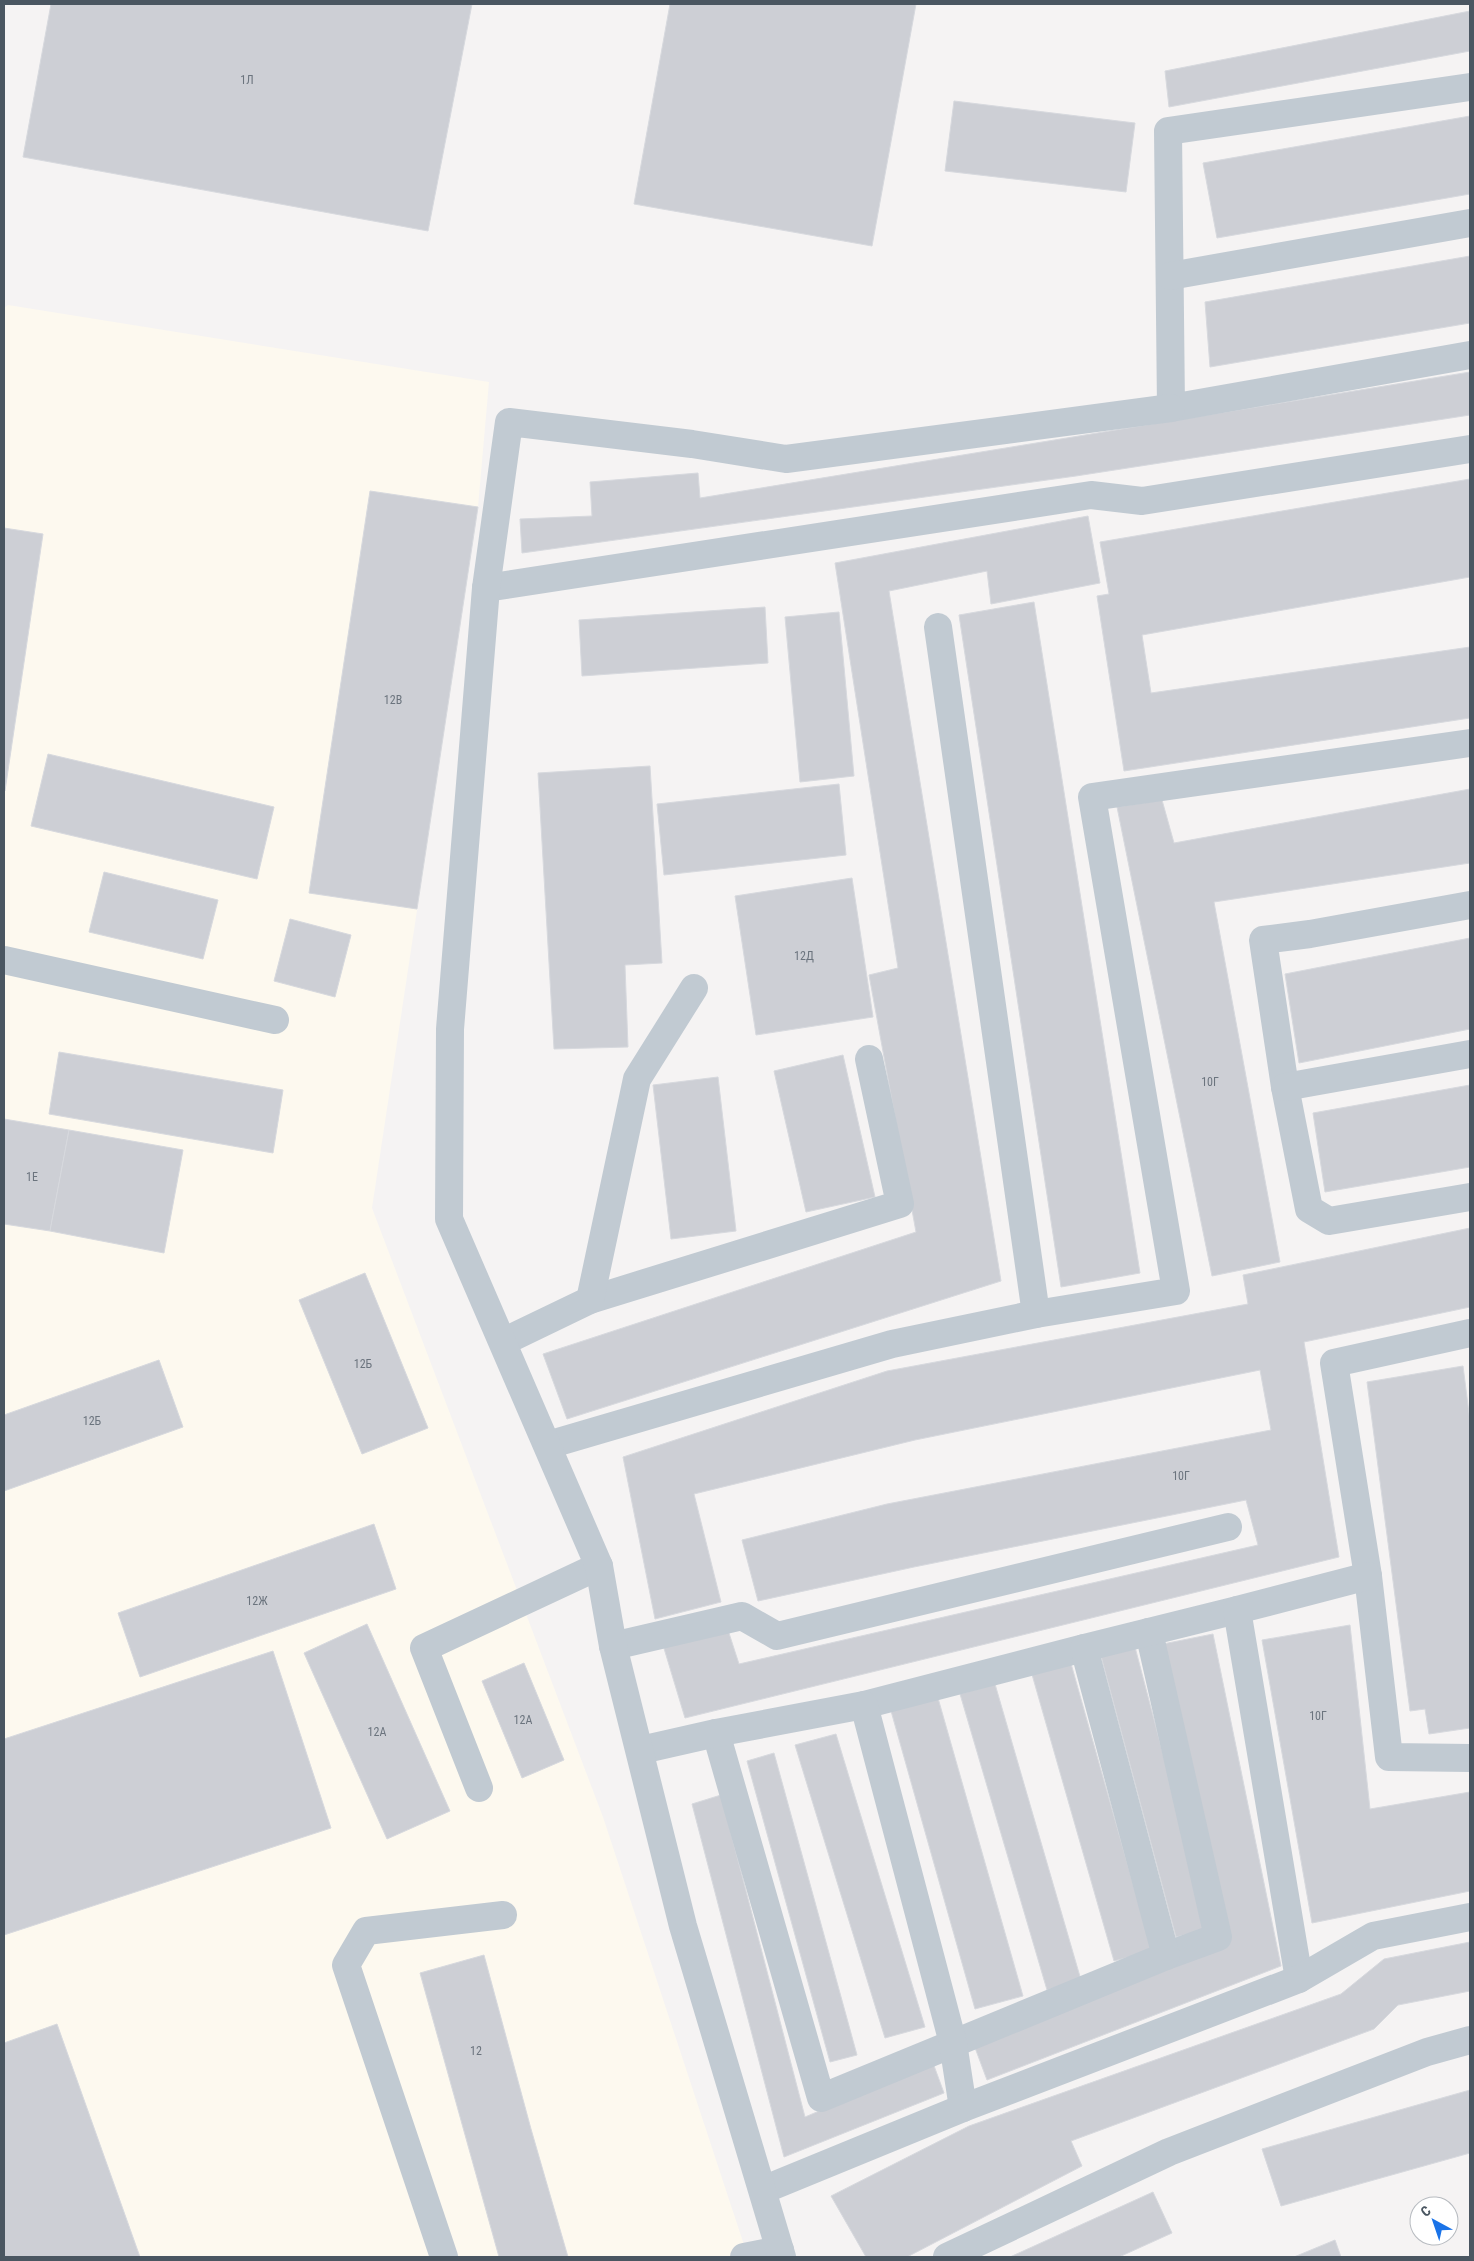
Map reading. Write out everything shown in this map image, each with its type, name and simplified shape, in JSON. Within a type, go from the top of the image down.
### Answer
[{"type":"lane","points":[[1170,408],[1168,131],[1470,87]]},
{"type":"lane","points":[[1170,276],[1470,223]]},
{"type":"lane","points":[[744,2257],[781,2254],[683,1926],[641,1750],[613,1646],[599,1566],[449,1219],[450,1029],[486,588],[509,422],[692,444],[786,459],[1170,408],[1470,355]]},
{"type":"lane","points":[[486,588],[1090,495],[1142,501],[1470,449]]},
{"type":"lane","points":[[938,627],[1036,1314]]},
{"type":"lane","points":[[548,1445],[892,1344],[1036,1314],[1176,1291],[1092,797],[1470,743]]},
{"type":"lane","points":[[1470,905],[1310,934],[1263,940],[1285,1087],[1309,1209],[1329,1221],[1470,1197]]},
{"type":"lane","points":[[4,960],[275,1020]]},
{"type":"lane","points":[[590,1300],[637,1079],[694,988]]},
{"type":"lane","points":[[1285,1087],[1470,1054]]},
{"type":"lane","points":[[503,1342],[590,1300],[900,1204],[870,1059]]},
{"type":"lane","points":[[1470,1333],[1334,1363],[1368,1576],[1389,1757],[1470,1758]]},
{"type":"lane","points":[[613,1646],[742,1616],[777,1636],[1228,1527]]},
{"type":"lane","points":[[479,1788],[424,1648],[599,1566]]},
{"type":"lane","points":[[641,1750],[716,1733],[864,1706],[1368,1576]]},
{"type":"lane","points":[[1236,1610],[1300,1979]]},
{"type":"lane","points":[[716,1733],[821,2098],[1166,1956],[1218,1938],[1149,1632]]},
{"type":"lane","points":[[1084,1648],[1166,1956]]},
{"type":"lane","points":[[864,1706],[952,2043],[962,2108]]},
{"type":"lane","points":[[444,2257],[346,1965],[366,1932],[503,1915]]},
{"type":"lane","points":[[763,2190],[962,2108],[1300,1979],[1373,1936],[1470,1917]]},
{"type":"lane","points":[[947,2257],[1169,2152],[1426,2052],[1470,2040]]},
{"type":"shaded area","points":[[8,305],[489,382],[478,507],[372,1208],[603,1817],[748,2257],[4,2257],[4,308]]},
{"type":"building","points":[[51,4],[472,4],[428,231],[23,157]]},
{"type":"building","points":[[670,4],[916,4],[872,246],[634,204]]},
{"type":"building","points":[[1470,11],[1470,51],[1169,107],[1165,71]]},
{"type":"building","points":[[954,101],[1135,123],[1126,192],[945,171]]},
{"type":"building","points":[[1470,116],[1470,194],[1217,238],[1203,163]]},
{"type":"building","points":[[1470,256],[1470,323],[1210,367],[1205,302]]},
{"type":"building","points":[[1470,372],[1470,415],[1076,476],[522,553],[520,519],[592,516],[590,482],[698,473],[700,498]]},
{"type":"building","points":[[1470,479],[1470,577],[1142,635],[1151,693],[1470,647],[1470,718],[1124,771],[1097,596],[1109,594],[1100,542]]},
{"type":"building","points":[[370,491],[478,507],[417,909],[309,893]]},
{"type":"building","points":[[1088,516],[1100,583],[991,604],[987,571],[889,591],[1001,1281],[567,1419],[543,1354],[916,1232],[869,975],[898,968],[835,563]]},
{"type":"building","points":[[4,528],[43,534],[5,791],[4,791]]},
{"type":"building","points":[[1034,602],[1140,1273],[1061,1287],[959,615]]},
{"type":"building","points":[[765,607],[768,663],[582,676],[579,620]]},
{"type":"building","points":[[839,612],[854,776],[800,782],[785,617]]},
{"type":"building","points":[[48,754],[274,807],[257,879],[31,826]]},
{"type":"building","points":[[650,766],[662,963],[625,965],[628,1047],[554,1049],[538,773]]},
{"type":"building","points":[[839,784],[846,855],[664,875],[657,804]]},
{"type":"building","points":[[1470,789],[1470,863],[1214,902],[1280,1262],[1212,1276],[1117,807],[1162,800],[1174,843]]},
{"type":"building","points":[[104,872],[218,900],[203,959],[89,932]]},
{"type":"building","points":[[852,878],[873,1017],[756,1035],[735,896]]},
{"type":"building","points":[[290,919],[351,935],[335,997],[274,981]]},
{"type":"building","points":[[1470,938],[1470,1029],[1299,1063],[1285,974]]},
{"type":"building","points":[[59,1052],[283,1090],[273,1153],[49,1114]]},
{"type":"building","points":[[843,1055],[875,1197],[806,1212],[774,1071]]},
{"type":"building","points":[[718,1077],[736,1231],[671,1239],[653,1085]]},
{"type":"building","points":[[1470,1085],[1470,1167],[1325,1192],[1313,1113]]},
{"type":"building","points":[[4,1119],[69,1130],[50,1231],[4,1224]]},
{"type":"building","points":[[69,1130],[183,1150],[164,1253],[50,1231]]},
{"type":"building","points":[[1470,1228],[1470,1307],[1304,1342],[1339,1557],[685,1718],[663,1645],[728,1630],[739,1664],[1258,1545],[1246,1500],[914,1567],[758,1601],[742,1540],[887,1504],[1271,1430],[1260,1370],[915,1440],[694,1494],[721,1602],[655,1619],[623,1457],[887,1371],[1248,1304],[1243,1275]]},
{"type":"building","points":[[365,1273],[428,1428],[362,1454],[299,1300]]},
{"type":"building","points":[[159,1360],[183,1427],[4,1491],[4,1415]]},
{"type":"building","points":[[1463,1366],[1470,1421],[1470,1728],[1429,1734],[1425,1709],[1410,1711],[1367,1382]]},
{"type":"building","points":[[374,1524],[396,1589],[140,1677],[118,1613]]},
{"type":"building","points":[[367,1624],[450,1811],[387,1839],[304,1653]]},
{"type":"building","points":[[1350,1625],[1370,1809],[1470,1792],[1470,1891],[1312,1923],[1262,1640]]},
{"type":"building","points":[[1213,1634],[1281,1966],[987,2080],[974,2045],[1227,1945],[1163,1644]]},
{"type":"building","points":[[1135,1647],[1209,1929],[1176,1937],[1101,1656]]},
{"type":"building","points":[[273,1651],[331,1828],[4,1935],[4,1739]]},
{"type":"building","points":[[1070,1660],[1152,1951],[1114,1961],[1031,1671]]},
{"type":"building","points":[[524,1663],[564,1760],[522,1778],[482,1681]]},
{"type":"building","points":[[995,1684],[1081,1980],[1047,1990],[960,1694]]},
{"type":"building","points":[[938,1698],[1023,1996],[975,2009],[891,1711]]},
{"type":"building","points":[[836,1734],[925,2027],[885,2038],[795,1745]]},
{"type":"building","points":[[774,1753],[857,2055],[830,2062],[747,1761]]},
{"type":"building","points":[[721,1795],[805,2117],[933,2063],[944,2093],[784,2157],[692,1804]]},
{"type":"building","points":[[1470,1942],[1470,1991],[1398,2005],[1374,2029],[1071,2141],[1082,2166],[907,2257],[866,2257],[831,2196],[969,2126],[1341,1994],[1384,1959]]},
{"type":"building","points":[[484,1955],[568,2257],[499,2257],[420,1973]]},
{"type":"building","points":[[57,2024],[140,2257],[4,2257],[4,2043]]},
{"type":"building","points":[[1470,2090],[1470,2153],[1281,2206],[1262,2149]]},
{"type":"building","points":[[1153,2192],[1172,2233],[1119,2257],[1010,2257]]},
{"type":"building","points":[[1335,2240],[1341,2257],[1294,2257]]}]
